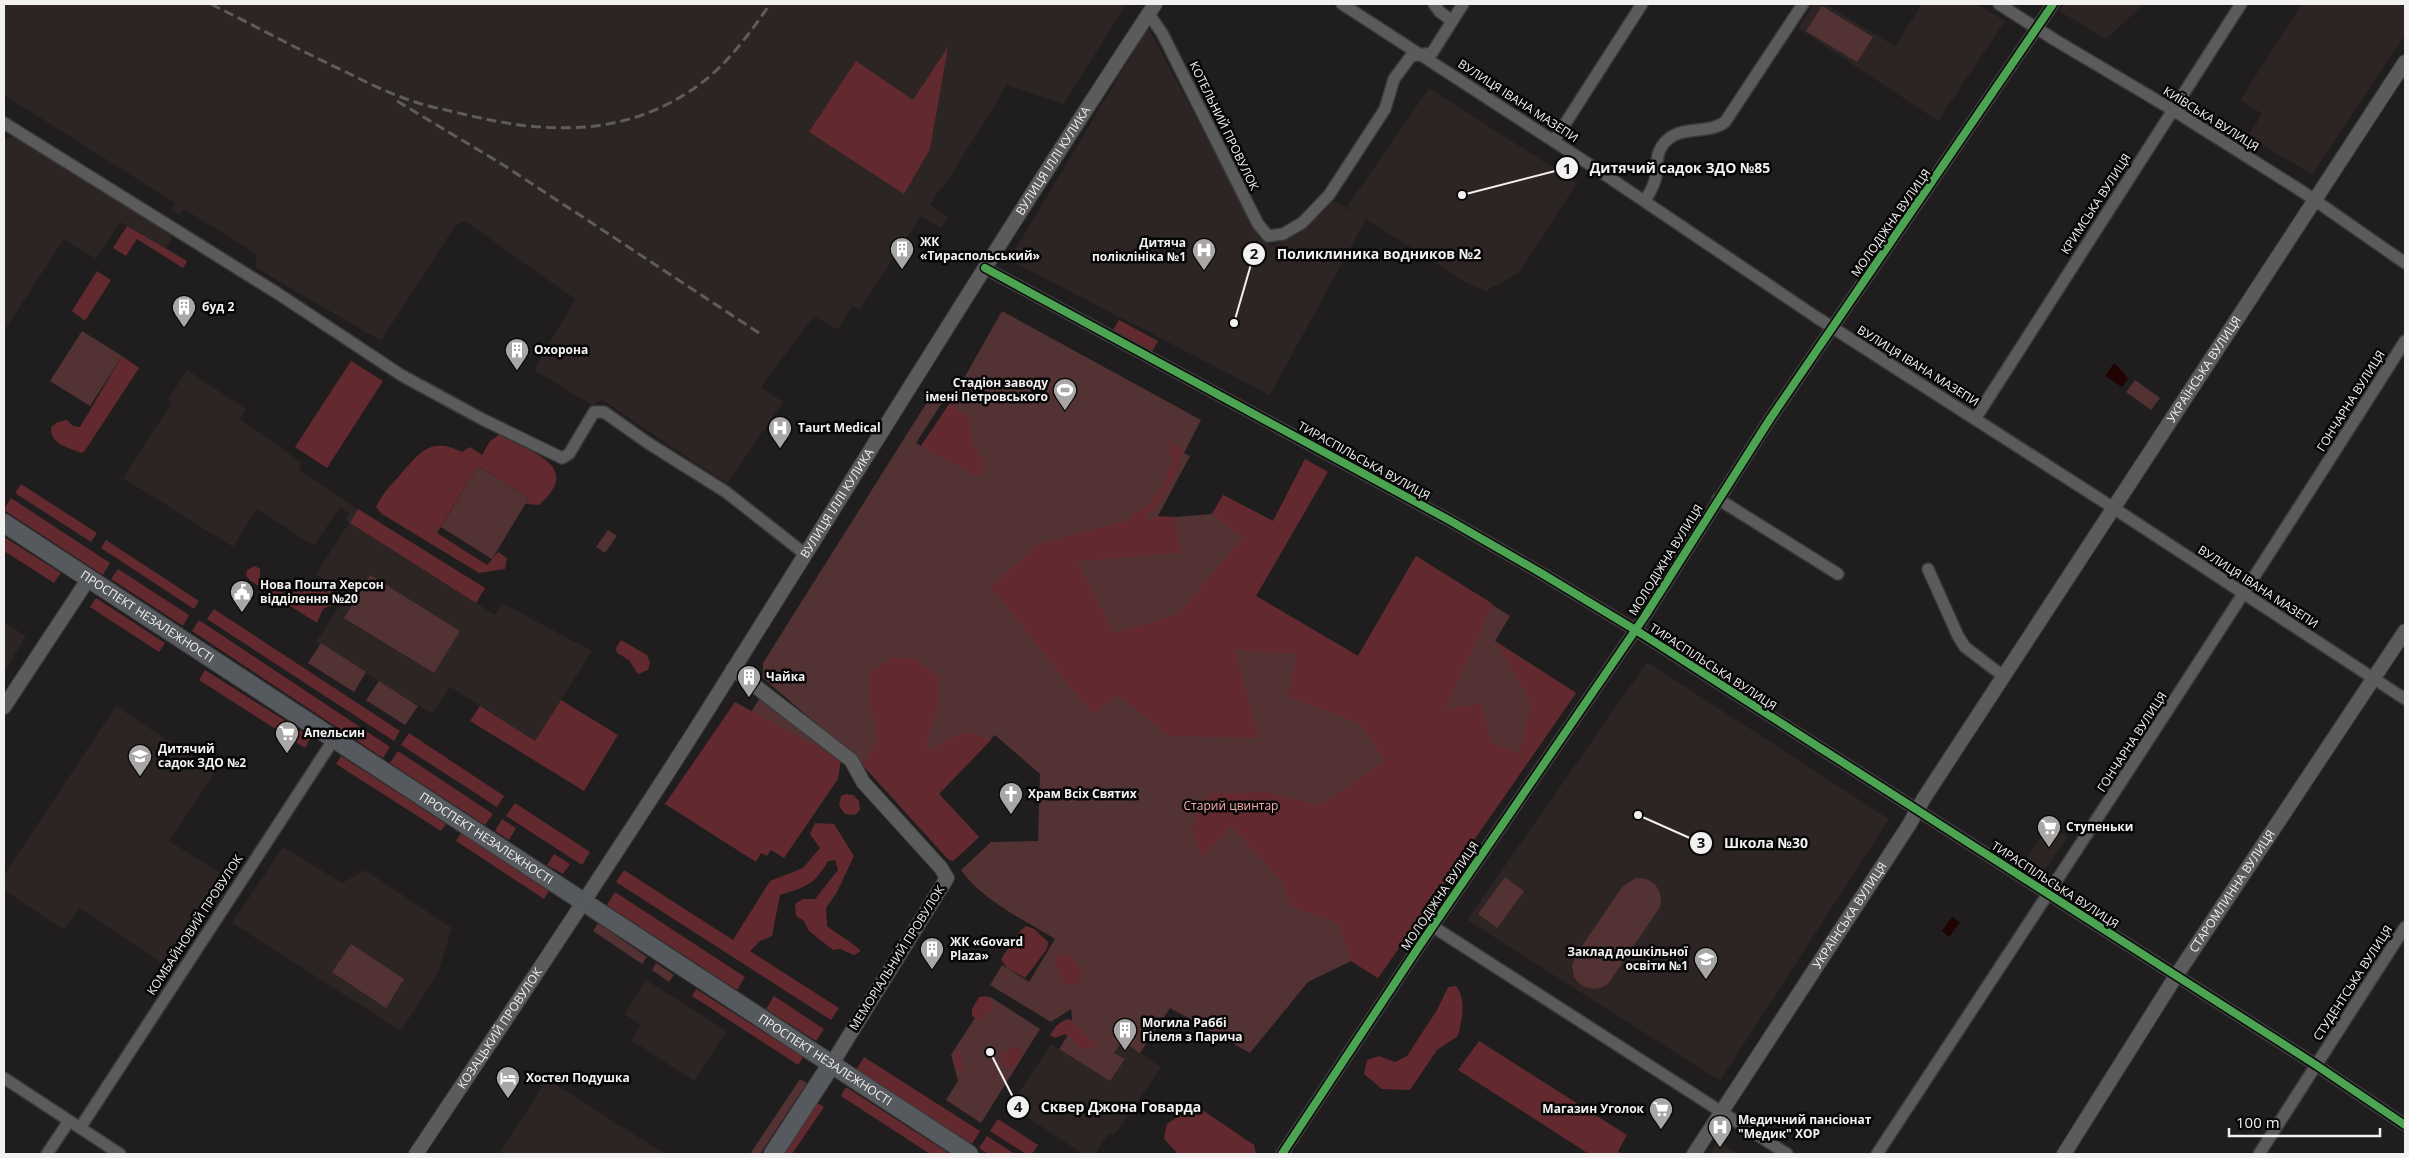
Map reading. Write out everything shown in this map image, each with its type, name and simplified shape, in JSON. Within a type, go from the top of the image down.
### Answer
[{"type":"main road","name":"ПРОСПЕКТ НЕЗАЛЕЖНОСТІ","points":[[4,523],[969,1154]]},
{"type":"main road","points":[[773,1154],[831,1065]]},
{"type":"street","name":"ВУЛИЦЯ ІВАНА МАЗЕПИ","points":[[1342,4],[1645,201],[1832,328],[2112,507],[2405,699]]},
{"type":"street","points":[[1434,4],[1440,12],[1452,21]]},
{"type":"street","points":[[1420,54],[1432,53],[1463,4]]},
{"type":"street","points":[[1554,141],[1642,4]]},
{"type":"street","points":[[1645,201],[1656,176],[1656,158],[1669,137],[1676,133],[1718,128],[1725,122],[1803,4]]},
{"type":"street","name":"КИЇВСЬКА ВУЛИЦЯ","points":[[1999,4],[2314,199],[2405,263]]},
{"type":"street","name":"МОЛОДІЖНА ВУЛИЦЯ","points":[[1282,1154],[1432,926],[1635,630],[1718,499],[1832,328],[1934,182],[2053,4]]},
{"type":"street","name":"КРИМСЬКА ВУЛИЦЯ","points":[[1975,419],[2241,4]]},
{"type":"street","name":"КОТЕЛЬНИЙ ПРОВУЛОК","points":[[1152,9],[1162,33],[1258,224],[1268,236],[1283,234],[1302,223],[1329,195],[1384,110],[1394,79],[1411,56],[1420,54]]},
{"type":"street","name":"ВУЛИЦЯ ІЛЛІ КУЛИКА","points":[[584,902],[985,268],[1152,9]]},
{"type":"street","name":"УКРАЇНСЬКА ВУЛИЦЯ","points":[[1694,1154],[2112,507],[2405,62]]},
{"type":"street","points":[[4,123],[277,293],[402,374],[474,414],[562,458],[569,454],[594,412],[604,412],[648,444],[739,501],[804,554]]},
{"type":"street","name":"ТИРАСПІЛЬСЬКА ВУЛИЦЯ","points":[[985,268],[1449,520],[1635,630],[2316,1065],[2405,1125]]},
{"type":"street","name":"ГОНЧАРНА ВУЛИЦЯ","points":[[1876,1154],[2049,895],[2405,341]]},
{"type":"street","name":"МОЛОДІЖНА ВУЛИЦЯ","points":[[1718,499],[1838,574]]},
{"type":"street","points":[[1928,569],[1958,636],[1965,647],[2003,676]]},
{"type":"street","points":[[4,707],[89,578]]},
{"type":"street","name":"СТАРОМЛИННА ВУЛИЦЯ","points":[[2064,1154],[2176,976],[2405,631]]},
{"type":"street","name":"МЕМОРІАЛЬНИЙ ПРОВУЛОК","points":[[733,669],[851,760],[863,782],[941,868],[947,878],[831,1065]]},
{"type":"street","name":"КОМБАЙНОВИЙ ПРОВУЛОК","points":[[80,1128],[334,739]]},
{"type":"street","name":"КОЗАЦЬКИЙ ПРОВУЛОК","points":[[416,1154],[584,902]]},
{"type":"street","points":[[1432,926],[1787,1154]]},
{"type":"street","name":"СТУДЕНТСЬКА ВУЛИЦЯ","points":[[2258,1154],[2405,927]]},
{"type":"street","points":[[4,1078],[120,1154]]},
{"type":"street","points":[[47,1154],[69,1121]]},
{"type":"shaded area","points":[[4,4],[1126,4],[1064,104],[1007,85],[943,188],[941,187],[930,205],[948,217],[941,228],[921,216],[859,310],[853,306],[837,330],[814,316],[761,387],[783,402],[727,484],[602,400],[592,405],[534,370],[575,299],[465,221],[455,226],[381,341],[256,268],[256,254],[184,209],[180,215],[171,209],[175,203],[4,95]]},
{"type":"shaded area","points":[[1814,4],[1825,4],[1895,46],[1922,4],[1977,4],[2005,21],[1938,121],[1798,28]]},
{"type":"shaded area","points":[[2064,4],[2144,4],[2106,39],[2059,11]]},
{"type":"shaded area","points":[[2302,4],[2405,4],[2405,35],[2312,175],[2248,136],[2262,114],[2240,100]]},
{"type":"shaded area","points":[[1148,27],[1261,240],[1273,246],[1304,228],[1330,199],[1358,214],[1347,207],[1429,88],[1577,183],[1519,273],[1486,291],[1465,282],[1366,219],[1270,395],[1009,260]]},
{"type":"shaded area","points":[[20,137],[173,236],[165,249],[120,222],[96,259],[64,239],[4,331],[4,140],[6,138]]},
{"type":"shaded area","points":[[2114,363],[2128,378],[2122,387],[2105,376]]},
{"type":"shaded area","points":[[187,370],[246,409],[240,419],[302,463],[299,470],[358,509],[350,523],[495,615],[502,603],[592,651],[535,741],[450,687],[432,714],[316,642],[347,594],[316,574],[349,523],[345,520],[349,513],[340,507],[314,546],[257,509],[233,547],[123,478],[172,402],[168,400]]},
{"type":"shaded area","points":[[4,622],[26,636],[4,672]]},
{"type":"shaded area","points":[[1647,662],[1889,819],[1720,1081],[1467,920]]},
{"type":"shaded area","points":[[116,706],[215,772],[169,841],[222,874],[163,964],[80,908],[64,930],[4,890],[4,875]]},
{"type":"shaded area","points":[[2050,825],[2068,837],[2044,871],[2026,859]]},
{"type":"shaded area","points":[[283,847],[342,883],[365,870],[452,928],[438,973],[401,1031],[232,923]]},
{"type":"shaded area","points":[[1952,917],[1960,922],[1949,937],[1942,931]]},
{"type":"shaded area","points":[[646,980],[727,1031],[694,1081],[631,1040],[641,1025],[624,1014]]},
{"type":"shaded area","points":[[1122,1040],[1161,1067],[1123,1124],[1114,1135],[1109,1133],[1095,1154],[1083,1154],[1010,1106],[1051,1044],[1110,1081],[1124,1060],[1113,1053]]},
{"type":"shaded area","points":[[547,1079],[665,1154],[499,1154]]},
{"type":"shaded area","name":"Медичний пансіонат \"Медик\" ХОР","points":[[1717,1141],[1738,1154],[1709,1154]]},
{"type":"green space","points":[[1822,6],[1873,37],[1857,62],[1806,31]]},
{"type":"green space","points":[[948,47],[930,149],[904,194],[809,132],[856,61],[913,100]]},
{"type":"green space","points":[[127,226],[187,261],[183,268],[137,239],[126,256],[113,248]]},
{"type":"green space","points":[[97,271],[111,280],[85,321],[72,311]]},
{"type":"green space","name":"Старий цвинтар","points":[[1002,311],[1201,420],[1184,453],[1190,456],[1158,516],[1162,518],[1212,514],[1223,495],[1273,521],[1256,596],[1358,656],[1416,556],[1510,616],[1495,641],[1576,693],[1378,978],[1351,961],[1308,982],[1250,1053],[1170,1008],[1140,1053],[1122,1041],[1114,1053],[1125,1059],[1110,1081],[1059,1049],[1073,1027],[1071,1009],[1051,1022],[990,985],[1002,965],[1029,982],[1055,939],[992,900],[980,891],[961,870],[991,842],[1038,841],[1040,774],[995,735],[939,794],[979,837],[953,861],[948,859],[855,757],[763,678],[763,663],[934,391],[945,398],[916,443],[921,446],[950,403]]},
{"type":"green space","points":[[1119,320],[1158,341],[1151,353],[1112,332]]},
{"type":"green space","points":[[82,331],[122,356],[90,406],[50,381]]},
{"type":"green space","points":[[122,356],[139,368],[84,452],[81,453],[60,444],[53,437],[51,427],[58,422],[67,420],[73,426],[80,427]]},
{"type":"green space","points":[[351,361],[383,381],[327,468],[295,447]]},
{"type":"green space","points":[[2135,380],[2160,398],[2151,410],[2126,392]]},
{"type":"green space","points":[[950,403],[969,417],[972,441],[986,464],[979,477],[921,446]]},
{"type":"green space","points":[[499,435],[538,454],[548,462],[555,470],[556,480],[552,491],[539,505],[526,504],[529,498],[478,466],[437,533],[487,565],[498,552],[507,558],[505,569],[479,573],[382,514],[376,507],[390,486],[413,460],[426,449],[442,446],[451,447],[462,452],[470,447],[482,455],[490,441]]},
{"type":"green space","points":[[1168,441],[1183,449],[1181,459],[1169,487],[1144,520],[1154,519],[1158,516],[1174,517],[1182,553],[1077,561],[1114,633],[1178,614],[1243,537],[1212,514],[1223,495],[1273,521],[1305,459],[1328,472],[1256,596],[1358,656],[1416,556],[1493,604],[1445,709],[1482,703],[1491,742],[1519,753],[1531,702],[1495,641],[1576,693],[1378,978],[1351,961],[1338,923],[1293,908],[1282,882],[1231,826],[1202,858],[1191,828],[1207,794],[1266,792],[1320,805],[1385,761],[1360,724],[1288,696],[1297,654],[1235,650],[1259,738],[1168,736],[1117,694],[1094,714],[1082,702],[991,587],[1038,544],[1129,520],[1134,513],[1150,504],[1165,480],[1173,460]]},
{"type":"green space","points":[[478,466],[529,498],[492,559],[441,527]]},
{"type":"green space","points":[[21,484],[97,533],[91,542],[15,493]]},
{"type":"green space","points":[[11,498],[110,563],[103,575],[4,510]]},
{"type":"green space","points":[[358,509],[485,588],[476,603],[350,523]]},
{"type":"green space","points":[[608,530],[617,536],[605,553],[596,547]]},
{"type":"green space","points":[[4,537],[61,573],[54,583],[4,551]]},
{"type":"green space","points":[[106,540],[199,601],[194,609],[101,548]]},
{"type":"green space","points":[[255,566],[260,569],[260,578],[287,595],[307,585],[318,584],[324,585],[338,595],[338,602],[323,609],[317,623],[251,581],[246,576],[247,570]]},
{"type":"green space","points":[[118,569],[189,615],[183,626],[111,579]]},
{"type":"green space","points":[[370,575],[460,631],[434,673],[344,618]]},
{"type":"green space","points":[[96,598],[165,643],[159,652],[90,607]]},
{"type":"green space","points":[[214,609],[400,731],[394,741],[207,619]]},
{"type":"green space","points":[[199,620],[390,747],[383,758],[192,631]]},
{"type":"green space","points":[[621,640],[647,655],[650,663],[648,670],[638,674],[629,660],[617,653],[616,648]]},
{"type":"green space","points":[[321,643],[366,672],[354,692],[308,663]]},
{"type":"green space","points":[[891,658],[915,658],[938,676],[937,710],[926,742],[930,751],[952,738],[966,733],[981,735],[991,740],[939,794],[979,837],[953,861],[948,859],[863,765],[878,739],[869,701],[869,673]]},
{"type":"green space","points":[[205,670],[311,737],[305,748],[199,680]]},
{"type":"green space","points":[[379,681],[418,706],[405,725],[366,700]]},
{"type":"green space","points":[[761,696],[841,760],[751,712]]},
{"type":"green space","points":[[561,700],[618,735],[584,791],[470,721],[480,706],[535,741]]},
{"type":"green space","points":[[735,702],[841,760],[838,779],[784,858],[771,850],[767,856],[761,853],[756,862],[665,804]]},
{"type":"green space","points":[[409,733],[504,796],[497,807],[401,745]]},
{"type":"green space","points":[[398,751],[493,814],[485,825],[390,763]]},
{"type":"green space","points":[[341,756],[446,824],[441,831],[336,764]]},
{"type":"green space","points":[[846,794],[853,795],[859,801],[860,810],[855,815],[845,814],[839,806],[841,796]]},
{"type":"green space","points":[[515,803],[590,852],[582,865],[506,816]]},
{"type":"green space","points":[[502,819],[516,828],[509,840],[495,831]]},
{"type":"green space","points":[[815,823],[834,824],[854,856],[837,892],[826,908],[827,926],[861,951],[854,955],[840,949],[833,950],[809,931],[804,921],[796,916],[795,904],[803,899],[815,899],[838,870],[835,860],[828,861],[819,875],[808,884],[780,895],[772,936],[760,941],[750,951],[839,1008],[831,1020],[616,882],[624,870],[733,940],[770,881],[803,868],[820,848],[810,834]]},
{"type":"green space","points":[[461,833],[549,891],[544,899],[456,841]]},
{"type":"green space","points":[[554,854],[570,864],[563,874],[547,865]]},
{"type":"green space","points":[[1505,877],[1524,891],[1497,928],[1478,914]]},
{"type":"green space","points":[[1636,878],[1652,882],[1656,886],[1660,895],[1660,907],[1608,984],[1594,989],[1581,985],[1574,977],[1572,966],[1576,955],[1622,887]]},
{"type":"green space","points":[[615,892],[745,977],[737,990],[607,905]]},
{"type":"green space","points":[[598,923],[647,957],[642,964],[593,931]]},
{"type":"green space","points":[[1026,926],[1034,929],[1048,942],[1047,949],[1025,978],[1007,968],[1001,959],[1021,930]]},
{"type":"green space","points":[[351,944],[404,979],[386,1008],[332,972]]},
{"type":"green space","points":[[1069,955],[1082,969],[1079,983],[1070,985],[1064,983],[1055,962],[1056,956]]},
{"type":"green space","points":[[656,963],[674,975],[669,982],[652,970]]},
{"type":"green space","points":[[1456,986],[1463,1003],[1458,1036],[1437,1050],[1410,1090],[1382,1089],[1364,1074],[1367,1060],[1379,1056],[1395,1062],[1407,1056],[1437,1010],[1448,987]]},
{"type":"green space","points":[[696,989],[803,1057],[798,1065],[692,996]]},
{"type":"green space","points":[[774,996],[824,1029],[816,1041],[766,1009]]},
{"type":"green space","points":[[987,996],[992,1003],[993,1010],[979,1021],[972,1016],[972,1009],[979,997]]},
{"type":"green space","points":[[989,996],[1040,1029],[981,1123],[946,1100],[958,1081],[951,1055]]},
{"type":"green space","points":[[1070,1019],[1098,1047],[1080,1049],[1065,1034],[1055,1038],[1050,1035],[1061,1022]]},
{"type":"green space","points":[[1479,1041],[1627,1135],[1618,1151],[1622,1154],[1589,1154],[1458,1070]]},
{"type":"green space","points":[[1017,1046],[1022,1053],[1020,1061],[1010,1068],[1003,1066],[1001,1057],[1004,1051]]},
{"type":"green space","points":[[960,1050],[964,1072],[962,1074],[957,1070],[955,1064],[956,1052]]},
{"type":"green space","points":[[864,1057],[980,1131],[972,1144],[856,1070]]},
{"type":"green space","points":[[800,1079],[807,1083],[760,1154],[750,1154]]},
{"type":"green space","points":[[846,1087],[950,1154],[930,1154],[841,1096]]},
{"type":"green space","points":[[817,1103],[824,1107],[792,1154],[782,1154]]},
{"type":"green space","points":[[1195,1105],[1254,1145],[1256,1154],[1178,1154],[1164,1139],[1167,1124]]},
{"type":"green space","points":[[998,1119],[1038,1145],[1032,1154],[1026,1154],[990,1131]]},
{"type":"green space","points":[[987,1136],[1015,1154],[988,1154],[979,1148]]},
{"type":"railway","points":[[211,4],[315,57],[409,100],[439,109],[495,121],[558,128],[588,127],[618,122],[647,113],[676,100],[704,81],[731,55],[770,4]]},
{"type":"railway","points":[[397,101],[505,166],[759,333]]},
{"type":"cycle path","points":[[1282,1154],[1418,948],[1645,616],[1770,419],[2053,4]]},
{"type":"cycle path","points":[[985,268],[1449,520],[1541,573],[1642,634],[2316,1065],[2405,1125]]},
{"type":"place","name":"Дитячий садок ЗДО №85","points":[[1462,195]]},
{"type":"place","name":"ЖК «Тираспольський»","points":[[902,270]]},
{"type":"place","name":"Дитяча поліклініка №1","points":[[1204,271]]},
{"type":"place","name":"Поликлиника водников №2","points":[[1234,323]]},
{"type":"place","name":"буд 2","points":[[184,328]]},
{"type":"place","name":"Охорона","points":[[517,371]]},
{"type":"place","name":"Стадіон заводу імені Петровського","points":[[1065,411]]},
{"type":"place","name":"Taurt Medical","points":[[780,449]]},
{"type":"place","name":"Нова Пошта Херсон відділення №20","points":[[242,613]]},
{"type":"place","name":"Чайка","points":[[749,698]]},
{"type":"place","name":"Апельсин","points":[[287,754]]},
{"type":"place","name":"Дитячий садок ЗДО №2","points":[[140,777]]},
{"type":"place","name":"Храм Всіх Святих","points":[[1011,815]]},
{"type":"place","name":"Школа №30","points":[[1638,815]]},
{"type":"place","name":"Ступеньки","points":[[2049,848]]},
{"type":"place","name":"ЖК «Govard Plaza»","points":[[932,970]]},
{"type":"place","name":"Заклад дошкільної освіти №1","points":[[1706,980]]},
{"type":"place","name":"Могила Раббі Гілеля з Парича","points":[[1125,1051]]},
{"type":"place","name":"Сквер Джона Говарда","points":[[990,1052]]},
{"type":"place","name":"Хостел Подушка","points":[[508,1099]]},
{"type":"place","name":"Магазин Уголок","points":[[1661,1130]]},
{"type":"place","name":"Медичний пансіонат \"Медик\" ХОР","points":[[1720,1148]]}]
